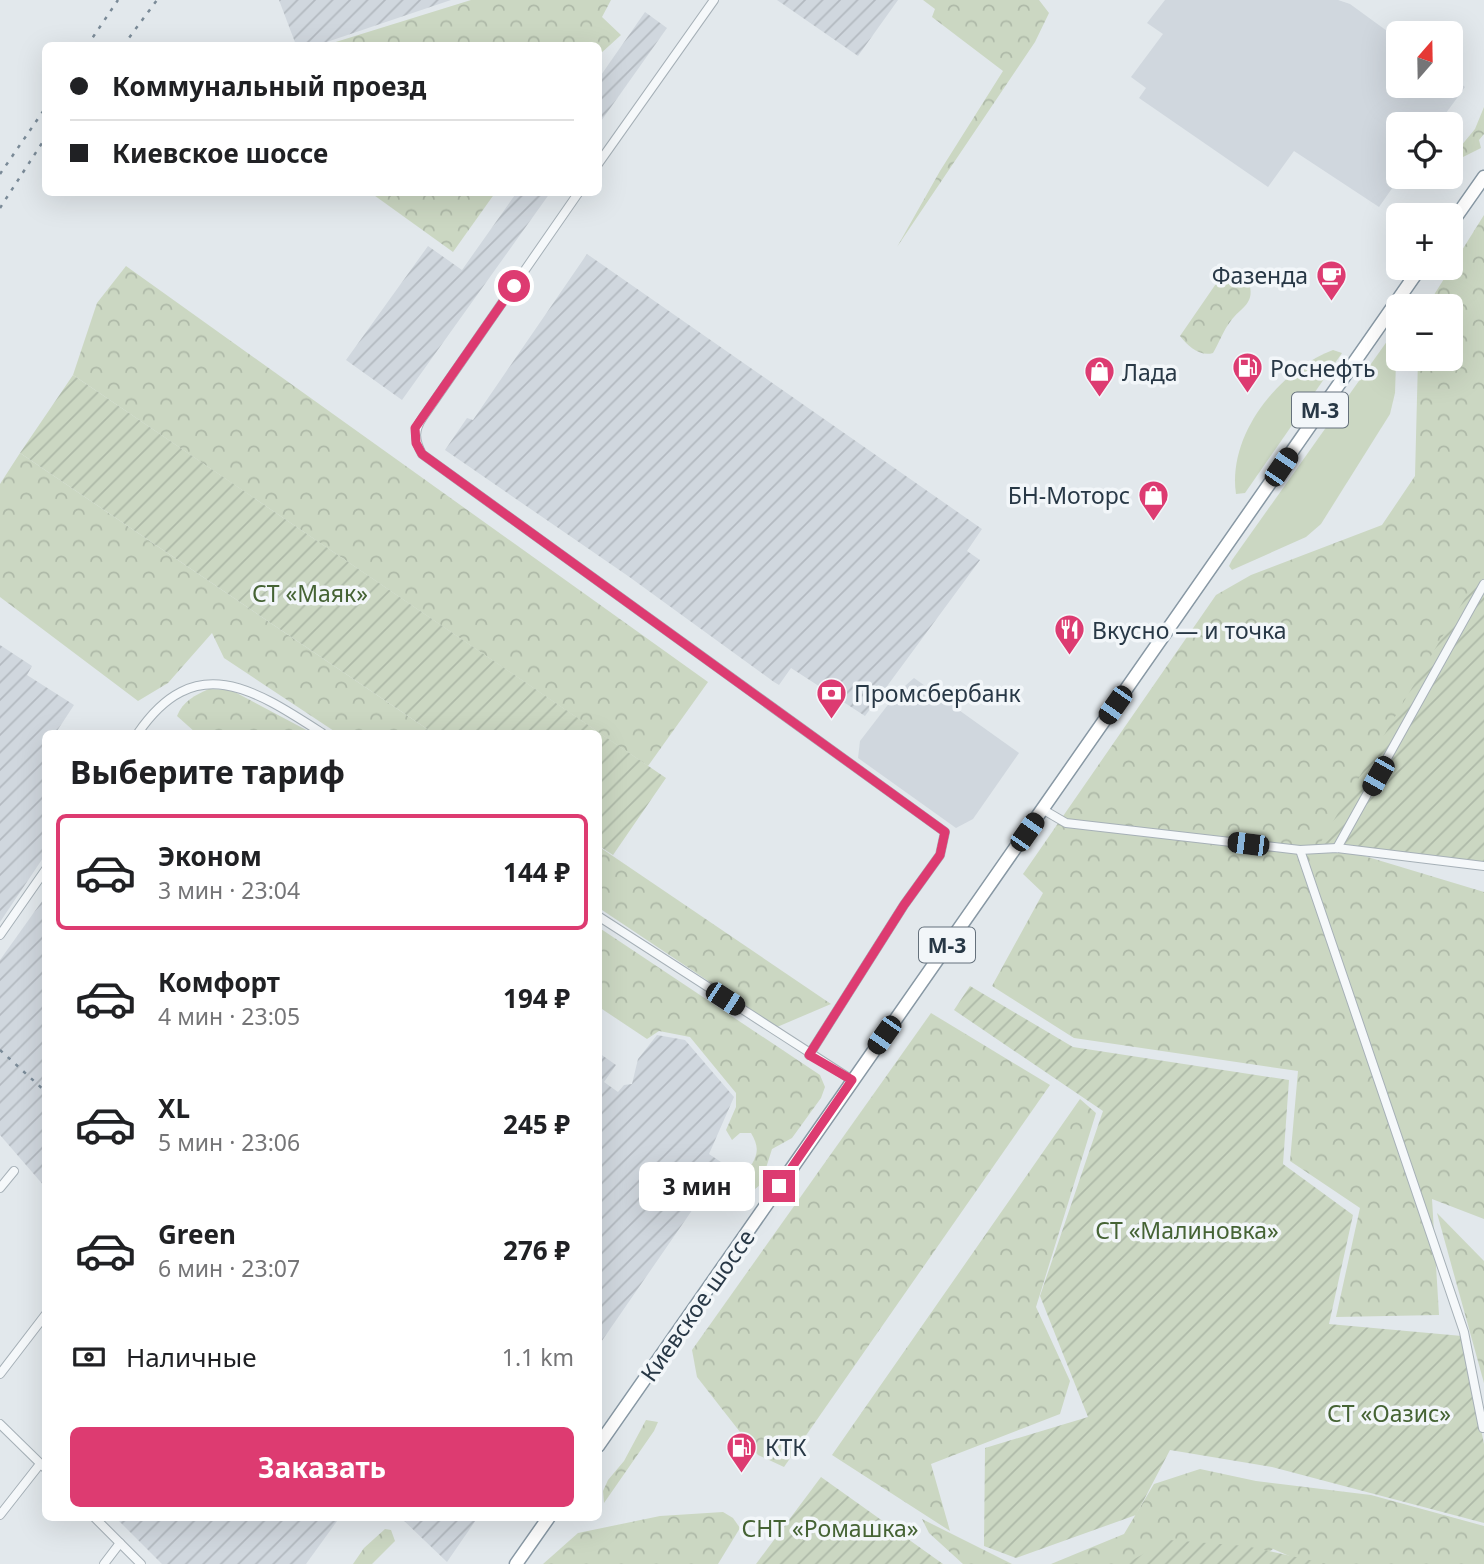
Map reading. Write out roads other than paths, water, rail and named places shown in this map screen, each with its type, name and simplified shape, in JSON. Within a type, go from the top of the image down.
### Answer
[{"type":"highway","points":[[1463,211],[1478,194],[1484,177]]},
{"type":"highway","name":"Киевское шоссе","points":[[602,1440],[1412,280]]},
{"type":"highway","points":[[516,1564],[546,1521]]},
{"type":"street","points":[[602,158],[714,0]]},
{"type":"street","points":[[576,196],[415,428],[416,443],[422,454],[945,832],[940,855],[904,905],[809,1055]]},
{"type":"street","points":[[1338,848],[1463,627],[1484,584]]},
{"type":"street","points":[[140,730],[179,691],[194,686],[225,684],[247,691],[317,730]]},
{"type":"street","points":[[1042,809],[1066,823],[1300,850],[1338,848],[1484,866]]},
{"type":"street","points":[[1300,850],[1464,1332],[1483,1428]]},
{"type":"street","points":[[0,935],[42,875]]},
{"type":"street","points":[[602,919],[809,1055],[852,1080]]},
{"type":"street","points":[[0,1188],[14,1171]]},
{"type":"street","points":[[0,1374],[42,1319]]},
{"type":"street","points":[[0,1424],[42,1466]]},
{"type":"street","points":[[0,1515],[42,1468]]},
{"type":"street","points":[[98,1521],[141,1564]]},
{"type":"street","points":[[104,1564],[120,1543]]},
{"type":"railway","points":[[90,42],[118,0]]},
{"type":"railway","points":[[126,42],[157,0]]},
{"type":"railway","points":[[0,174],[42,113]]},
{"type":"railway","points":[[0,208],[42,143]]},
{"type":"railway","points":[[0,1050],[42,1088]]},
{"type":"place","name":"Фазенда","points":[[1331,302]]},
{"type":"place","name":"Роснефть","points":[[1247,395]]},
{"type":"place","name":"Лада","points":[[1099,399]]},
{"type":"place","name":"БН-Моторс","points":[[1153,522]]},
{"type":"place","name":"Вкусно — и точка","points":[[1069,657]]},
{"type":"place","name":"Промсбербанк","points":[[831,720]]},
{"type":"place","name":"КТК","points":[[742,1474]]},
{"type":"park label","name":"СТ «Маяк»","points":[[310,593]]},
{"type":"park label","name":"СТ «Малиновка»","points":[[1187,1230]]},
{"type":"park label","name":"СТ «Оазис»","points":[[1389,1413]]},
{"type":"park label","name":"СНТ «Ромашка»","points":[[830,1528]]}]
